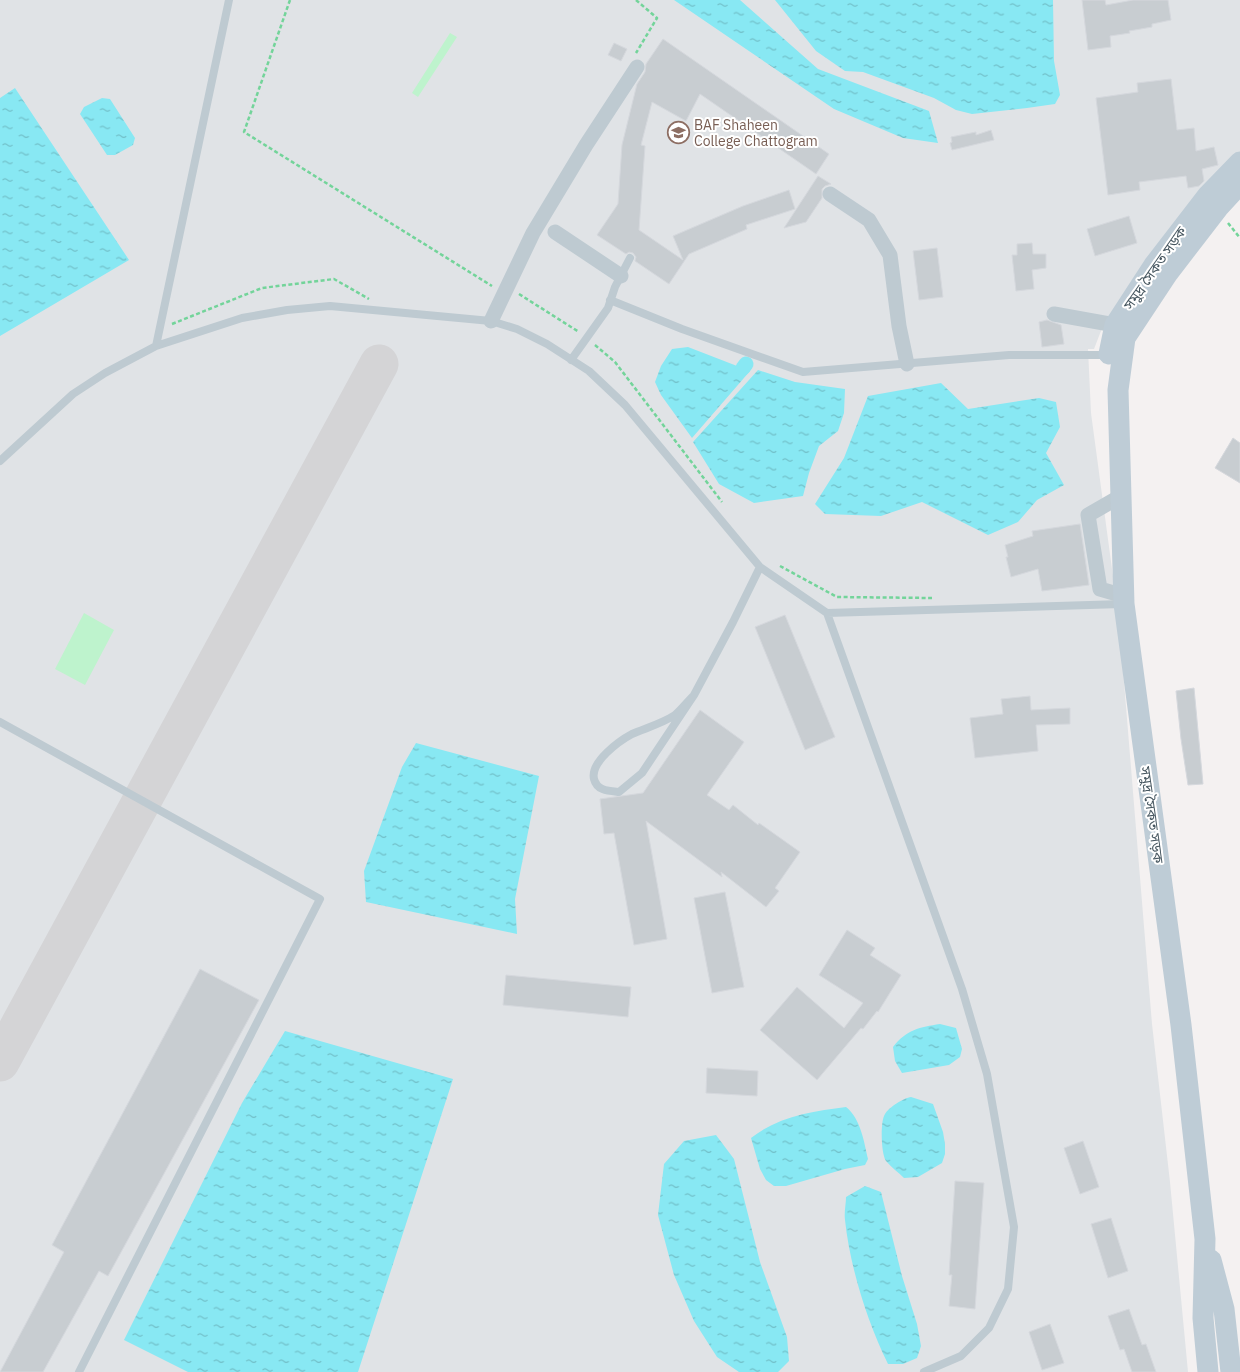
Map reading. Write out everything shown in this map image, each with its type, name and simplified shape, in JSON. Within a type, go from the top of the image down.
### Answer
[{"type":"main road","name":"সমুদ্র সৈকত সড়ক","points":[[1118,390],[1109,355],[1115,325],[1154,265],[1208,195],[1240,162]]},
{"type":"main road","name":"সমুদ্র সৈকত সড়ক","points":[[1231,1372],[1224,1310],[1205,1238],[1180,1025],[1124,600],[1118,390],[1125,338],[1168,273],[1218,208],[1240,184]]},
{"type":"main road","name":"সমুদ্র সৈকত সড়ক","points":[[1205,1238],[1203,1318],[1208,1372]]},
{"type":"street","points":[[491,322],[533,233],[634,63]]},
{"type":"street","points":[[830,194],[869,220],[890,255],[906,364]]},
{"type":"street","points":[[555,232],[621,276]]},
{"type":"street","points":[[1054,314],[1115,325]]},
{"type":"street","points":[[1121,496],[1088,515],[1100,589],[1124,600]]},
{"type":"lane","points":[[156,346],[229,0]]},
{"type":"lane","points":[[571,360],[608,308],[630,258]]},
{"type":"lane","points":[[610,300],[682,329],[803,372],[1010,355],[1109,355]]},
{"type":"lane","points":[[0,461],[73,394],[105,373],[156,346],[242,318],[287,310],[330,306],[491,322],[517,329],[547,344],[589,371],[625,405],[760,567],[827,612],[1124,600]]},
{"type":"lane","points":[[694,695],[675,715],[630,736],[608,752],[595,765],[593,773],[595,782],[604,790],[619,792],[642,773],[694,695],[760,567]]},
{"type":"lane","points":[[827,612],[962,989],[986,1074],[1014,1227],[1008,1290],[989,1328],[961,1356],[924,1372]]},
{"type":"lane","points":[[0,722],[320,899],[78,1372]]},
{"type":"path","points":[[290,0],[244,132],[498,289]]},
{"type":"path","points":[[634,63],[657,18],[636,0]]},
{"type":"path","points":[[171,324],[262,288],[334,279],[377,303]]},
{"type":"path","points":[[512,296],[520,294],[583,335]]},
{"type":"path","points":[[590,341],[615,362],[722,503]]},
{"type":"path","points":[[772,562],[837,597],[932,598]]},
{"type":"shaded area","points":[[0,0],[1240,0],[1240,154],[1104,323],[1094,349],[1088,349],[1091,413],[1119,621],[1152,1024],[1170,1182],[1188,1372],[0,1372]]},
{"type":"green space","points":[[450,33],[457,37],[418,97],[412,93]]},
{"type":"green space","points":[[84,613],[114,630],[85,685],[55,669]]},
{"type":"water","points":[[674,0],[740,0],[818,69],[929,111],[938,143],[903,138],[834,109]]},
{"type":"water","points":[[775,0],[1053,0],[1054,61],[1060,95],[1055,104],[972,114],[956,110],[934,98],[863,72],[845,71],[816,51]]},
{"type":"water","points":[[15,88],[129,260],[0,336],[0,98]]},
{"type":"water","points":[[102,98],[110,99],[135,138],[133,145],[115,155],[107,155],[80,114],[84,107]]},
{"type":"water","points":[[688,347],[750,371],[692,438],[661,395],[655,382],[661,366],[672,349]]},
{"type":"water","points":[[758,370],[795,382],[845,389],[844,413],[838,431],[819,446],[803,496],[754,503],[719,484],[693,442]]},
{"type":"water","points":[[941,383],[968,409],[1039,398],[1056,402],[1060,427],[1046,453],[1064,485],[1037,500],[1018,522],[988,535],[922,502],[881,516],[825,514],[815,504],[844,458],[868,396]]},
{"type":"water","points":[[416,743],[539,776],[515,899],[517,934],[366,902],[364,871],[402,767]]},
{"type":"water","points":[[940,1024],[956,1028],[962,1049],[960,1057],[949,1065],[902,1073],[895,1061],[893,1047],[898,1041],[914,1030]]},
{"type":"water","points":[[285,1031],[453,1079],[358,1372],[188,1372],[124,1340],[242,1103]]},
{"type":"water","points":[[911,1097],[933,1104],[943,1132],[945,1154],[942,1163],[918,1177],[904,1178],[884,1157],[882,1123],[885,1114],[890,1109]]},
{"type":"water","points":[[846,1107],[855,1118],[861,1131],[868,1159],[865,1165],[786,1186],[774,1186],[766,1180],[760,1169],[751,1138],[772,1125],[796,1116]]},
{"type":"water","points":[[716,1135],[734,1159],[760,1262],[787,1337],[789,1361],[778,1372],[739,1372],[717,1357],[694,1321],[674,1275],[658,1215],[664,1164],[684,1141]]},
{"type":"water","points":[[865,1186],[881,1192],[902,1276],[917,1324],[921,1346],[917,1358],[903,1364],[888,1364],[880,1347],[866,1312],[847,1238],[845,1220],[846,1197]]},
{"type":"building","points":[[1082,0],[1105,0],[1106,5],[1133,0],[1168,0],[1171,20],[1152,24],[1152,27],[1129,31],[1130,33],[1110,36],[1111,47],[1088,50]]},
{"type":"building","points":[[663,39],[829,154],[816,174],[700,94],[686,121],[652,102],[641,145],[645,146],[639,230],[683,260],[673,236],[743,206],[789,190],[795,209],[746,225],[747,229],[689,254],[669,284],[635,261],[636,257],[633,253],[629,252],[626,254],[597,235],[618,204],[622,145],[637,84],[645,72],[646,64]]},
{"type":"building","points":[[614,43],[627,49],[621,61],[608,55]]},
{"type":"building","points":[[1171,79],[1177,130],[1194,128],[1196,151],[1214,147],[1218,165],[1202,169],[1204,181],[1199,186],[1188,188],[1186,176],[1139,182],[1140,190],[1108,195],[1096,98],[1138,92],[1137,83]]},
{"type":"building","points":[[991,130],[994,140],[952,150],[951,137],[976,132],[976,135]]},
{"type":"building","points":[[818,176],[831,184],[822,189],[822,198],[806,222],[784,228]]},
{"type":"building","points":[[1129,216],[1137,243],[1095,256],[1087,229]]},
{"type":"building","points":[[1032,243],[1033,254],[1046,254],[1046,268],[1032,270],[1034,289],[1016,291],[1012,255],[1017,255],[1017,244]]},
{"type":"building","points":[[937,248],[943,297],[919,300],[913,251]]},
{"type":"building","points":[[1047,320],[1061,325],[1064,344],[1042,347],[1039,322]]},
{"type":"building","points":[[1233,438],[1240,443],[1240,483],[1215,468]]},
{"type":"building","points":[[1080,524],[1089,585],[1042,591],[1038,569],[1011,577],[1005,545],[1033,536],[1032,531]]},
{"type":"building","points":[[785,615],[835,737],[805,750],[755,627]]},
{"type":"building","points":[[1194,688],[1203,784],[1188,785],[1176,691]]},
{"type":"building","points":[[1030,696],[1031,710],[1070,708],[1070,724],[1036,725],[1038,751],[975,758],[970,718],[1003,714],[1001,699]]},
{"type":"building","points":[[700,710],[744,742],[707,795],[729,810],[733,805],[758,825],[759,823],[800,852],[775,888],[779,891],[766,907],[721,872],[722,877],[646,821],[667,939],[634,945],[614,833],[604,834],[600,799],[643,793]]},
{"type":"building","points":[[725,892],[744,987],[712,993],[694,898]]},
{"type":"building","points":[[847,930],[875,948],[870,955],[901,975],[878,1012],[863,1029],[861,1028],[817,1080],[760,1030],[797,987],[844,1028],[863,1003],[819,975]]},
{"type":"building","points":[[200,969],[259,1000],[108,1276],[99,1271],[43,1372],[0,1372],[64,1252],[52,1245]]},
{"type":"building","points":[[506,975],[631,987],[628,1017],[503,1005]]},
{"type":"building","points":[[707,1068],[758,1071],[757,1096],[706,1093]]},
{"type":"building","points":[[1083,1141],[1099,1187],[1080,1194],[1064,1148]]},
{"type":"building","points":[[955,1181],[984,1183],[975,1309],[949,1306],[952,1275],[949,1275]]},
{"type":"building","points":[[1111,1218],[1128,1271],[1108,1278],[1091,1224]]},
{"type":"building","points":[[1129,1309],[1142,1345],[1146,1344],[1156,1372],[1132,1372],[1124,1349],[1120,1350],[1108,1316]]},
{"type":"building","points":[[1050,1324],[1064,1363],[1042,1370],[1029,1332]]},
{"type":"waterway","points":[[743,368],[746,364]]},
{"type":"taxiway","points":[[0,1062],[379,364]]},
{"type":"place","name":"BAF Shaheen College Chattogram","points":[[678,133]]}]
